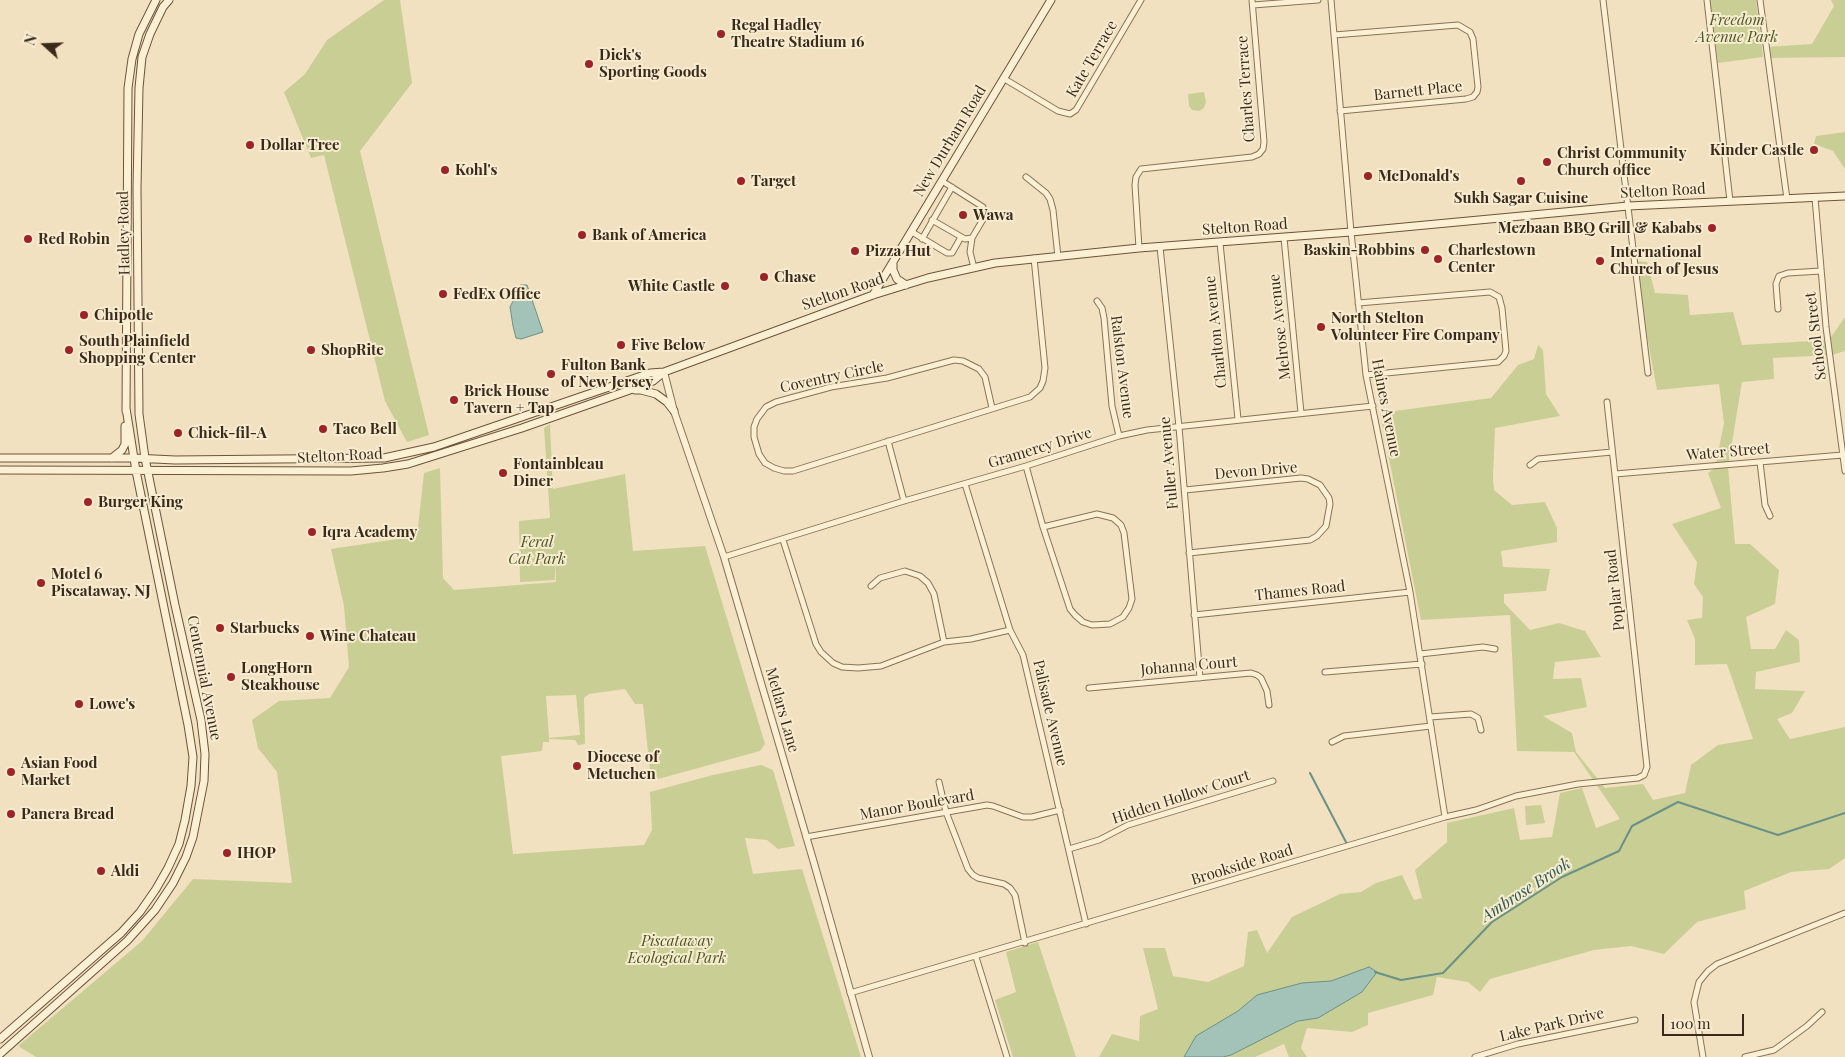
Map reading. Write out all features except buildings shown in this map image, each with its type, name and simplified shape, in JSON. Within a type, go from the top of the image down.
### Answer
[{"type":"main road","name":"Hadley Road","points":[[112,458],[122,450],[125,444],[128,88],[132,59],[139,34],[156,0]]},
{"type":"main road","name":"Hadley Road","points":[[148,471],[139,414],[138,382],[139,88],[142,58],[150,34],[168,0]]},
{"type":"main road","name":"New Durham Road","points":[[873,296],[1051,0]]},
{"type":"main road","name":"Stelton Road","points":[[0,458],[145,458],[175,460],[384,458],[434,447],[650,374],[664,372],[906,285],[995,263],[1139,248],[1284,238],[1628,206],[1845,196]]},
{"type":"main road","points":[[893,263],[893,270],[897,279],[906,285]]},
{"type":"main road","name":"Stelton Road","points":[[0,470],[351,471],[383,468],[433,457],[627,391],[653,381],[664,372]]},
{"type":"main road","points":[[627,391],[642,390],[656,394],[667,402],[674,411]]},
{"type":"main road","name":"Hadley Road","points":[[126,408],[136,471]]},
{"type":"main road","name":"Centennial Avenue","points":[[0,1039],[121,933],[140,912],[168,868],[179,844],[185,820],[191,786],[193,757],[136,471]]},
{"type":"main road","name":"Centennial Avenue","points":[[0,1054],[127,941],[155,910],[174,883],[194,835],[205,780],[205,754],[201,720],[175,606],[148,471]]},
{"type":"street","name":"Kate Terrace","points":[[1003,78],[1058,111],[1070,114],[1076,110],[1141,0]]},
{"type":"street","points":[[1252,2],[1318,0]]},
{"type":"street","name":"Haines Avenue","points":[[1331,0],[1351,232],[1366,375],[1410,592],[1445,817]]},
{"type":"street","points":[[1603,0],[1648,373]]},
{"type":"street","points":[[1706,0],[1730,201]]},
{"type":"street","points":[[1760,0],[1787,199]]},
{"type":"street","name":"Charles Terrace","points":[[1139,248],[1135,186],[1136,177],[1141,169],[1252,157],[1259,154],[1263,149],[1264,142],[1252,2]]},
{"type":"street","name":"Barnett Place","points":[[1334,35],[1458,24],[1470,32],[1473,39],[1478,87],[1477,92],[1472,97],[1466,99],[1340,111]]},
{"type":"street","points":[[1026,177],[1046,193],[1052,204],[1058,256]]},
{"type":"street","points":[[942,181],[983,206],[985,216],[972,238],[970,252],[974,268]]},
{"type":"street","points":[[922,239],[952,187]]},
{"type":"street","name":"School Street","points":[[1815,198],[1826,327],[1845,471]]},
{"type":"street","points":[[932,220],[965,239],[972,238]]},
{"type":"street","points":[[912,232],[947,253],[952,253],[961,237]]},
{"type":"street","name":"Melrose Avenue","points":[[1284,238],[1301,413]]},
{"type":"street","name":"Charlton Avenue","points":[[1220,242],[1238,419]]},
{"type":"street","name":"Fuller Avenue","points":[[1160,247],[1185,490],[1200,678]]},
{"type":"street","name":"Coventry Circle","points":[[992,408],[985,377],[979,369],[963,361],[954,360],[887,378],[831,386],[776,402],[761,412],[754,427],[756,445],[765,463],[784,471],[793,470],[1030,397],[1040,388],[1045,368],[1034,258]]},
{"type":"street","points":[[1778,309],[1776,284],[1779,276],[1788,273],[1821,271]]},
{"type":"street","points":[[1358,303],[1484,292],[1495,294],[1499,297],[1502,308],[1506,352],[1498,362],[1366,375]]},
{"type":"street","name":"Ralston Avenue","points":[[1097,301],[1102,308],[1104,318],[1112,406],[1119,436]]},
{"type":"street","name":"Metlars Lane","points":[[664,372],[674,411],[724,557],[869,1057]]},
{"type":"street","name":"Poplar Road","points":[[1608,402],[1647,767],[1644,775]]},
{"type":"street","name":"Gramercy Drive","points":[[724,557],[783,540],[904,500],[1026,466],[1119,436],[1147,430],[1238,419],[1373,406]]},
{"type":"street","points":[[888,441],[904,500]]},
{"type":"street","points":[[1530,465],[1538,459],[1612,452]]},
{"type":"street","name":"Water Street","points":[[1615,474],[1844,455]]},
{"type":"street","points":[[1760,462],[1766,505],[1770,516]]},
{"type":"street","points":[[1026,466],[1044,527],[1070,609],[1075,616],[1084,622],[1101,626],[1110,624],[1123,617],[1132,599],[1124,533],[1121,526],[1113,518],[1097,514],[1044,527]]},
{"type":"street","name":"Devon Drive","points":[[1185,490],[1300,478],[1308,479],[1320,485],[1329,498],[1330,504],[1326,526],[1317,536],[1310,540],[1189,553]]},
{"type":"street","name":"Palisade Avenue","points":[[965,484],[1010,630],[1023,655],[1086,924]]},
{"type":"street","points":[[783,540],[816,644],[832,663],[842,667],[881,666],[944,642],[971,639],[1010,630]]},
{"type":"street","points":[[871,586],[880,578],[905,571],[920,576],[928,583],[934,594],[944,642]]},
{"type":"street","name":"Thames Road","points":[[1194,615],[1410,592]]},
{"type":"street","points":[[1420,654],[1483,647],[1495,649]]},
{"type":"street","points":[[1325,672],[1422,664]]},
{"type":"street","name":"Johanna Court","points":[[1089,688],[1247,673],[1257,674],[1261,678],[1267,691],[1269,704]]},
{"type":"street","points":[[1430,717],[1472,714],[1478,718],[1481,730]]},
{"type":"street","points":[[1332,742],[1344,736],[1432,726]]},
{"type":"street","name":"Brookside Road","points":[[850,993],[1025,943],[1445,817],[1476,810],[1516,796],[1578,784],[1638,778],[1644,775]]},
{"type":"street","name":"Hidden Hollow Court","points":[[1069,849],[1099,840],[1128,825],[1273,781]]},
{"type":"street","points":[[939,782],[946,812],[968,869],[978,878],[1004,884],[1010,888],[1015,895],[1025,943]]},
{"type":"street","name":"Manor Boulevard","points":[[806,836],[987,805],[1023,817],[1032,817],[1060,810]]},
{"type":"street","points":[[1703,1057],[1694,1002],[1699,982],[1708,971],[1717,964],[1845,913]]},
{"type":"street","points":[[976,957],[1007,1057]]},
{"type":"street","points":[[1745,1057],[1774,1050],[1807,1026],[1822,1012]]},
{"type":"street","name":"Lake Park Drive","points":[[1475,1057],[1518,1044],[1635,1020]]},
{"type":"street","points":[[1500,1050],[1501,1056]]},
{"type":"green space","points":[[384,0],[400,0],[412,83],[360,151],[429,435],[407,442],[385,401],[324,155],[311,158],[284,92],[305,74],[327,40]]},
{"type":"green space","name":"Freedom Avenue Park","points":[[1710,0],[1756,0],[1763,57],[1718,63]]},
{"type":"green space","points":[[1831,0],[1845,0],[1845,57],[1769,58],[1767,47],[1812,44],[1834,6]]},
{"type":"green space","points":[[1204,92],[1206,102],[1204,108],[1199,111],[1192,110],[1189,106],[1188,94]]},
{"type":"green space","points":[[1845,132],[1845,169],[1833,151],[1814,144],[1816,136]]},
{"type":"green space","points":[[1633,261],[1647,262],[1655,293],[1688,295],[1690,315],[1733,312],[1742,345],[1829,340],[1845,317],[1845,351],[1831,355],[1773,358],[1774,379],[1742,382],[1728,467],[1735,544],[1750,544],[1779,570],[1775,604],[1746,617],[1751,649],[1775,649],[1786,630],[1799,640],[1800,662],[1756,672],[1755,689],[1805,691],[1792,713],[1777,719],[1790,739],[1845,727],[1845,858],[1829,869],[1791,872],[1744,891],[1746,909],[1697,922],[1664,954],[1631,946],[1594,950],[1490,979],[1480,992],[1468,982],[1437,977],[1433,995],[1368,1013],[1368,1025],[1352,1032],[1307,1028],[1301,1048],[1307,1057],[1289,1057],[1284,1044],[1255,1057],[1099,1057],[1112,1034],[1139,1041],[1140,1016],[1158,1009],[1143,948],[1165,948],[1173,976],[1208,982],[1244,966],[1248,932],[1257,930],[1267,953],[1292,917],[1340,894],[1361,892],[1376,883],[1402,875],[1414,900],[1422,898],[1415,870],[1447,842],[1447,823],[1514,808],[1520,840],[1552,837],[1560,793],[1582,788],[1596,828],[1620,819],[1574,752],[1517,751],[1510,615],[1421,620],[1380,413],[1491,398],[1518,365],[1534,359],[1538,345],[1543,350],[1546,394],[1560,416],[1495,428],[1494,490],[1512,505],[1545,502],[1557,528],[1557,542],[1501,551],[1503,567],[1550,569],[1546,591],[1504,594],[1504,603],[1530,630],[1559,623],[1585,631],[1601,657],[1555,662],[1553,679],[1581,678],[1587,707],[1543,716],[1572,733],[1576,752],[1605,788],[1643,784],[1653,800],[1685,793],[1691,765],[1718,745],[1753,739],[1727,664],[1695,665],[1695,639],[1687,620],[1702,618],[1703,597],[1694,584],[1697,562],[1672,524],[1721,508],[1708,473],[1715,468],[1724,423],[1719,384],[1657,390]]},
{"type":"green space","points":[[550,424],[553,489],[625,474],[633,551],[705,546],[765,744],[760,751],[651,781],[643,704],[635,704],[625,689],[589,694],[584,698],[585,744],[578,745],[575,740],[549,739],[549,742],[543,742],[542,751],[501,756],[513,854],[644,845],[652,830],[650,792],[713,775],[761,765],[773,770],[795,846],[778,849],[767,840],[745,838],[753,874],[802,869],[861,1057],[36,1057],[18,1046],[142,941],[193,879],[292,883],[277,772],[258,748],[252,720],[279,701],[330,698],[349,667],[344,606],[331,549],[417,536],[424,473],[440,468],[443,578],[454,590],[556,582],[555,556],[555,580],[520,582],[519,521],[550,518],[544,428]],"holes":[[[576,695],[580,735],[549,738],[546,696]]]},
{"type":"green space","points":[[1541,805],[1545,823],[1526,825],[1525,806]]},
{"type":"green space","points":[[1038,942],[1076,1057],[1013,1057],[995,1000],[1016,992],[1006,952]]},
{"type":"water","points":[[521,285],[527,285],[543,332],[521,339],[516,338],[510,307]]},
{"type":"water","points":[[1369,967],[1377,972],[1362,992],[1318,1018],[1298,1021],[1231,1055],[1223,1057],[1184,1057],[1196,1036],[1238,1011],[1257,995],[1302,983],[1331,981]]},
{"type":"waterway","points":[[1310,773],[1347,844]]},
{"type":"waterway","name":"Ambrose Brook","points":[[1375,972],[1401,980],[1443,973],[1492,922],[1562,877],[1619,851],[1632,826],[1678,802],[1778,835],[1845,813]]},
{"type":"place","name":"Regal Hadley Theatre Stadium 16","points":[[721,34]]},
{"type":"place","name":"Dick's Sporting Goods","points":[[589,64]]},
{"type":"place","name":"Dollar Tree","points":[[250,145]]},
{"type":"place","name":"Kinder Castle","points":[[1814,150]]},
{"type":"place","name":"Christ Community Church office","points":[[1547,162]]},
{"type":"place","name":"Kohl's","points":[[445,170]]},
{"type":"place","name":"McDonald's","points":[[1368,176]]},
{"type":"place","name":"Target","points":[[741,181]]},
{"type":"place","name":"Sukh Sagar Cuisine","points":[[1521,181]]},
{"type":"place","name":"Wawa","points":[[963,215]]},
{"type":"place","name":"Mezbaan BBQ Grill & Kababs","points":[[1712,228]]},
{"type":"place","name":"Bank of America","points":[[582,235]]},
{"type":"place","name":"Red Robin","points":[[28,239]]},
{"type":"place","name":"Baskin-Robbins","points":[[1425,250]]},
{"type":"place","name":"Pizza Hut","points":[[855,251]]},
{"type":"place","name":"Charlestown Center","points":[[1438,259]]},
{"type":"place","name":"International Church of Jesus","points":[[1600,261]]},
{"type":"place","name":"Chase","points":[[764,277]]},
{"type":"place","name":"White Castle","points":[[725,286]]},
{"type":"place","name":"FedEx Office","points":[[443,294]]},
{"type":"place","name":"Chipotle","points":[[84,315]]},
{"type":"place","name":"North Stelton Volunteer Fire Company","points":[[1321,327]]},
{"type":"place","name":"Five Below","points":[[621,345]]},
{"type":"place","name":"South Plainfield Shopping Center","points":[[69,350]]},
{"type":"place","name":"ShopRite","points":[[311,350]]},
{"type":"place","name":"Fulton Bank of New Jersey","points":[[551,374]]},
{"type":"place","name":"Brick House Tavern + Tap","points":[[454,400]]},
{"type":"place","name":"Taco Bell","points":[[323,429]]},
{"type":"place","name":"Chick-fil-A","points":[[178,433]]},
{"type":"place","name":"Fontainbleau Diner","points":[[503,473]]},
{"type":"place","name":"Burger King","points":[[88,502]]},
{"type":"place","name":"Iqra Academy","points":[[312,532]]},
{"type":"place","name":"Motel 6 Piscataway, NJ","points":[[41,583]]},
{"type":"place","name":"Starbucks","points":[[220,628]]},
{"type":"place","name":"Wine Chateau","points":[[310,636]]},
{"type":"place","name":"LongHorn Steakhouse","points":[[231,677]]},
{"type":"place","name":"Lowe's","points":[[79,704]]},
{"type":"place","name":"Diocese of Metuchen","points":[[577,766]]},
{"type":"place","name":"Asian Food Market","points":[[11,772]]},
{"type":"place","name":"Panera Bread","points":[[11,814]]},
{"type":"place","name":"IHOP","points":[[227,853]]},
{"type":"place","name":"Aldi","points":[[101,871]]},
{"type":"park label","name":"Feral Cat Park","points":[[537,550]]},
{"type":"park label","name":"Piscataway Ecological Park","points":[[677,950]]}]
